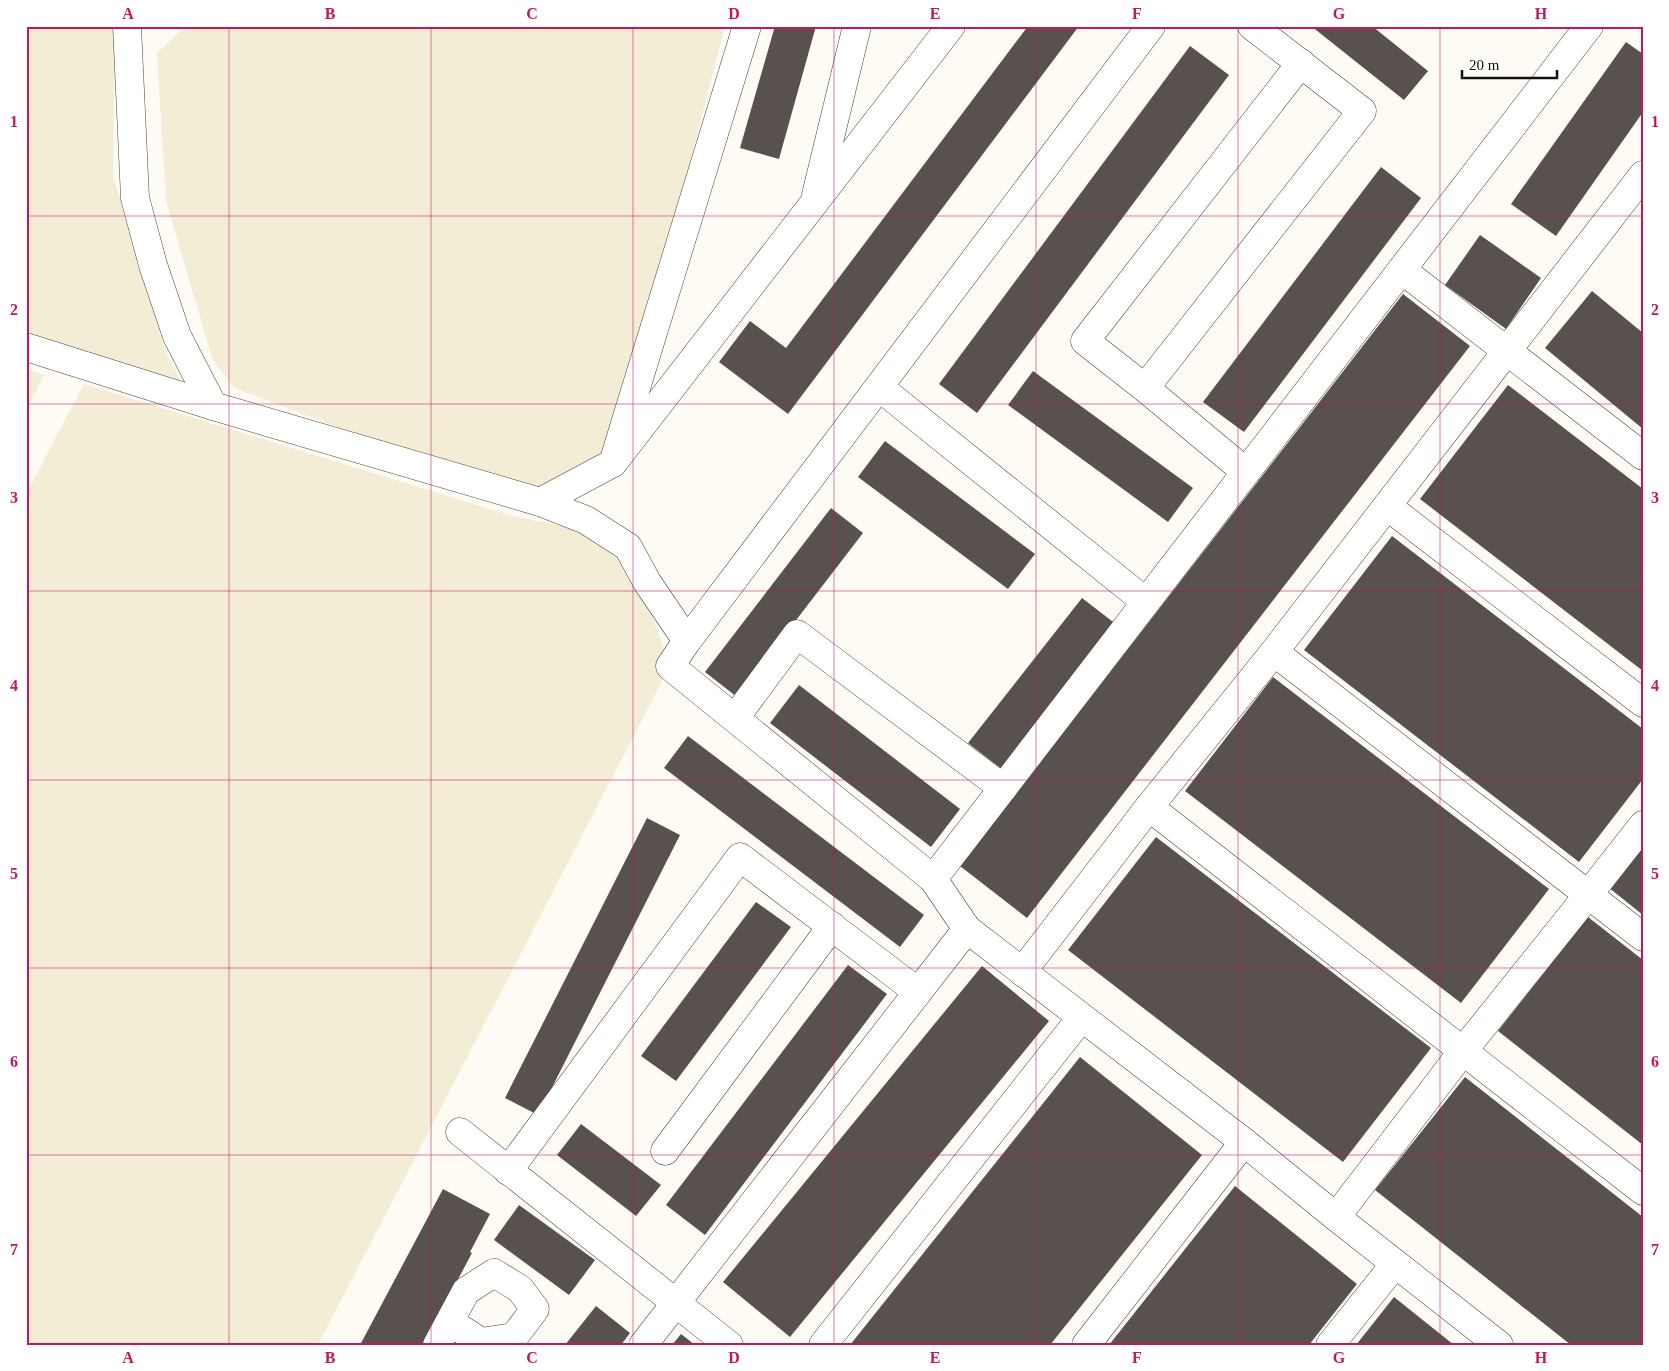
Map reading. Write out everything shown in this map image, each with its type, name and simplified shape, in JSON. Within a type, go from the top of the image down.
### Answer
[{"type":"street","points":[[127,26],[135,198],[153,265],[177,336],[213,406]]},
{"type":"street","points":[[612,463],[747,26]]},
{"type":"street","points":[[814,203],[857,26]]},
{"type":"street","points":[[540,502],[612,463],[951,26]]},
{"type":"street","points":[[1151,26],[670,666],[933,879],[967,930],[1244,1142],[1336,1218],[1499,1345]]},
{"type":"street","points":[[1145,388],[1362,111],[1252,26]]},
{"type":"street","points":[[933,879],[1589,26]]},
{"type":"street","points":[[1246,472],[1085,341],[1301,64]]},
{"type":"street","points":[[1022,972],[1149,807],[1274,652],[1643,175]]},
{"type":"street","points":[[1402,270],[1643,456]]},
{"type":"street","points":[[26,347],[213,406],[540,502],[586,520],[628,547],[647,582],[687,641]]},
{"type":"street","points":[[879,387],[1146,602]]},
{"type":"street","points":[[1387,506],[1643,703]]},
{"type":"street","points":[[735,718],[797,634],[1003,788]]},
{"type":"street","points":[[1274,652],[1643,938]]},
{"type":"street","points":[[1149,807],[1643,1191]]},
{"type":"street","points":[[1336,1218],[1463,1051],[1643,825]]},
{"type":"street","points":[[508,1171],[740,857],[918,992]]},
{"type":"street","points":[[665,1151],[832,926]]},
{"type":"street","points":[[643,1345],[967,930]]},
{"type":"street","points":[[823,1345],[1081,1018]]},
{"type":"street","points":[[460,1132],[729,1345]]},
{"type":"street","points":[[1086,1345],[1244,1142]]},
{"type":"street","points":[[1330,1345],[1395,1264]]},
{"type":"shaded area","points":[[26,26],[115,26],[113,175],[165,350],[181,381],[132,372],[26,331]]},
{"type":"shaded area","points":[[186,26],[725,26],[613,463],[568,487],[511,493],[234,388],[212,358],[166,201],[157,53]]},
{"type":"shaded area","points":[[26,369],[44,375],[26,411]]},
{"type":"shaded area","points":[[84,384],[513,516],[602,534],[631,556],[670,666],[318,1345],[26,1345],[26,494]]},
{"type":"building","points":[[775,26],[816,26],[779,159],[740,148]]},
{"type":"building","points":[[1028,26],[1079,26],[788,414],[719,362],[750,321],[786,348]]},
{"type":"building","points":[[1311,26],[1372,26],[1428,71],[1404,100]]},
{"type":"building","points":[[1626,42],[1643,54],[1643,112],[1556,236],[1511,204]]},
{"type":"building","points":[[1190,46],[1229,75],[977,413],[939,384]]},
{"type":"building","points":[[1381,167],[1421,198],[1244,432],[1203,402]]},
{"type":"building","points":[[1480,235],[1541,278],[1506,329],[1445,285]]},
{"type":"building","points":[[1592,291],[1643,333],[1643,429],[1545,348]]},
{"type":"building","points":[[1403,294],[1470,346],[1027,918],[960,866]]},
{"type":"building","points":[[1033,371],[1193,488],[1168,522],[1008,405]]},
{"type":"building","points":[[1508,385],[1643,489],[1643,671],[1420,499]]},
{"type":"building","points":[[885,441],[1035,554],[1008,589],[858,477]]},
{"type":"building","points":[[831,508],[863,533],[737,697],[705,672]]},
{"type":"building","points":[[1392,536],[1643,729],[1643,779],[1579,862],[1304,650]]},
{"type":"building","points":[[1082,598],[1117,625],[1003,770],[968,743]]},
{"type":"building","points":[[1273,677],[1549,889],[1461,1003],[1185,791]]},
{"type":"building","points":[[799,685],[960,809],[931,847],[770,723]]},
{"type":"building","points":[[688,736],[924,915],[900,947],[664,768]]},
{"type":"building","points":[[647,818],[680,835],[538,1115],[505,1098]]},
{"type":"building","points":[[1643,833],[1643,915],[1603,883]]},
{"type":"building","points":[[1156,837],[1431,1048],[1343,1162],[1068,950]]},
{"type":"building","points":[[756,902],[791,927],[676,1081],[641,1056]]},
{"type":"building","points":[[1588,917],[1643,960],[1643,1145],[1498,1031]]},
{"type":"building","points":[[848,965],[887,994],[705,1235],[666,1205]]},
{"type":"building","points":[[982,966],[1049,1021],[790,1337],[723,1282]]},
{"type":"building","points":[[1080,1057],[1202,1155],[1050,1345],[850,1345]]},
{"type":"building","points":[[1465,1077],[1643,1217],[1643,1345],[1571,1345],[1375,1190]]},
{"type":"building","points":[[581,1124],[661,1185],[636,1216],[557,1155]]},
{"type":"building","points":[[1235,1186],[1357,1284],[1309,1345],[1109,1345]]},
{"type":"building","points":[[443,1189],[490,1214],[470,1252],[472,1253],[423,1345],[360,1345]]},
{"type":"building","points":[[519,1205],[595,1260],[569,1295],[494,1240]]},
{"type":"building","points":[[1394,1297],[1454,1345],[1356,1345]]},
{"type":"building","points":[[596,1306],[630,1333],[621,1345],[565,1345]]},
{"type":"building","points":[[681,1334],[695,1345],[672,1345]]}]
